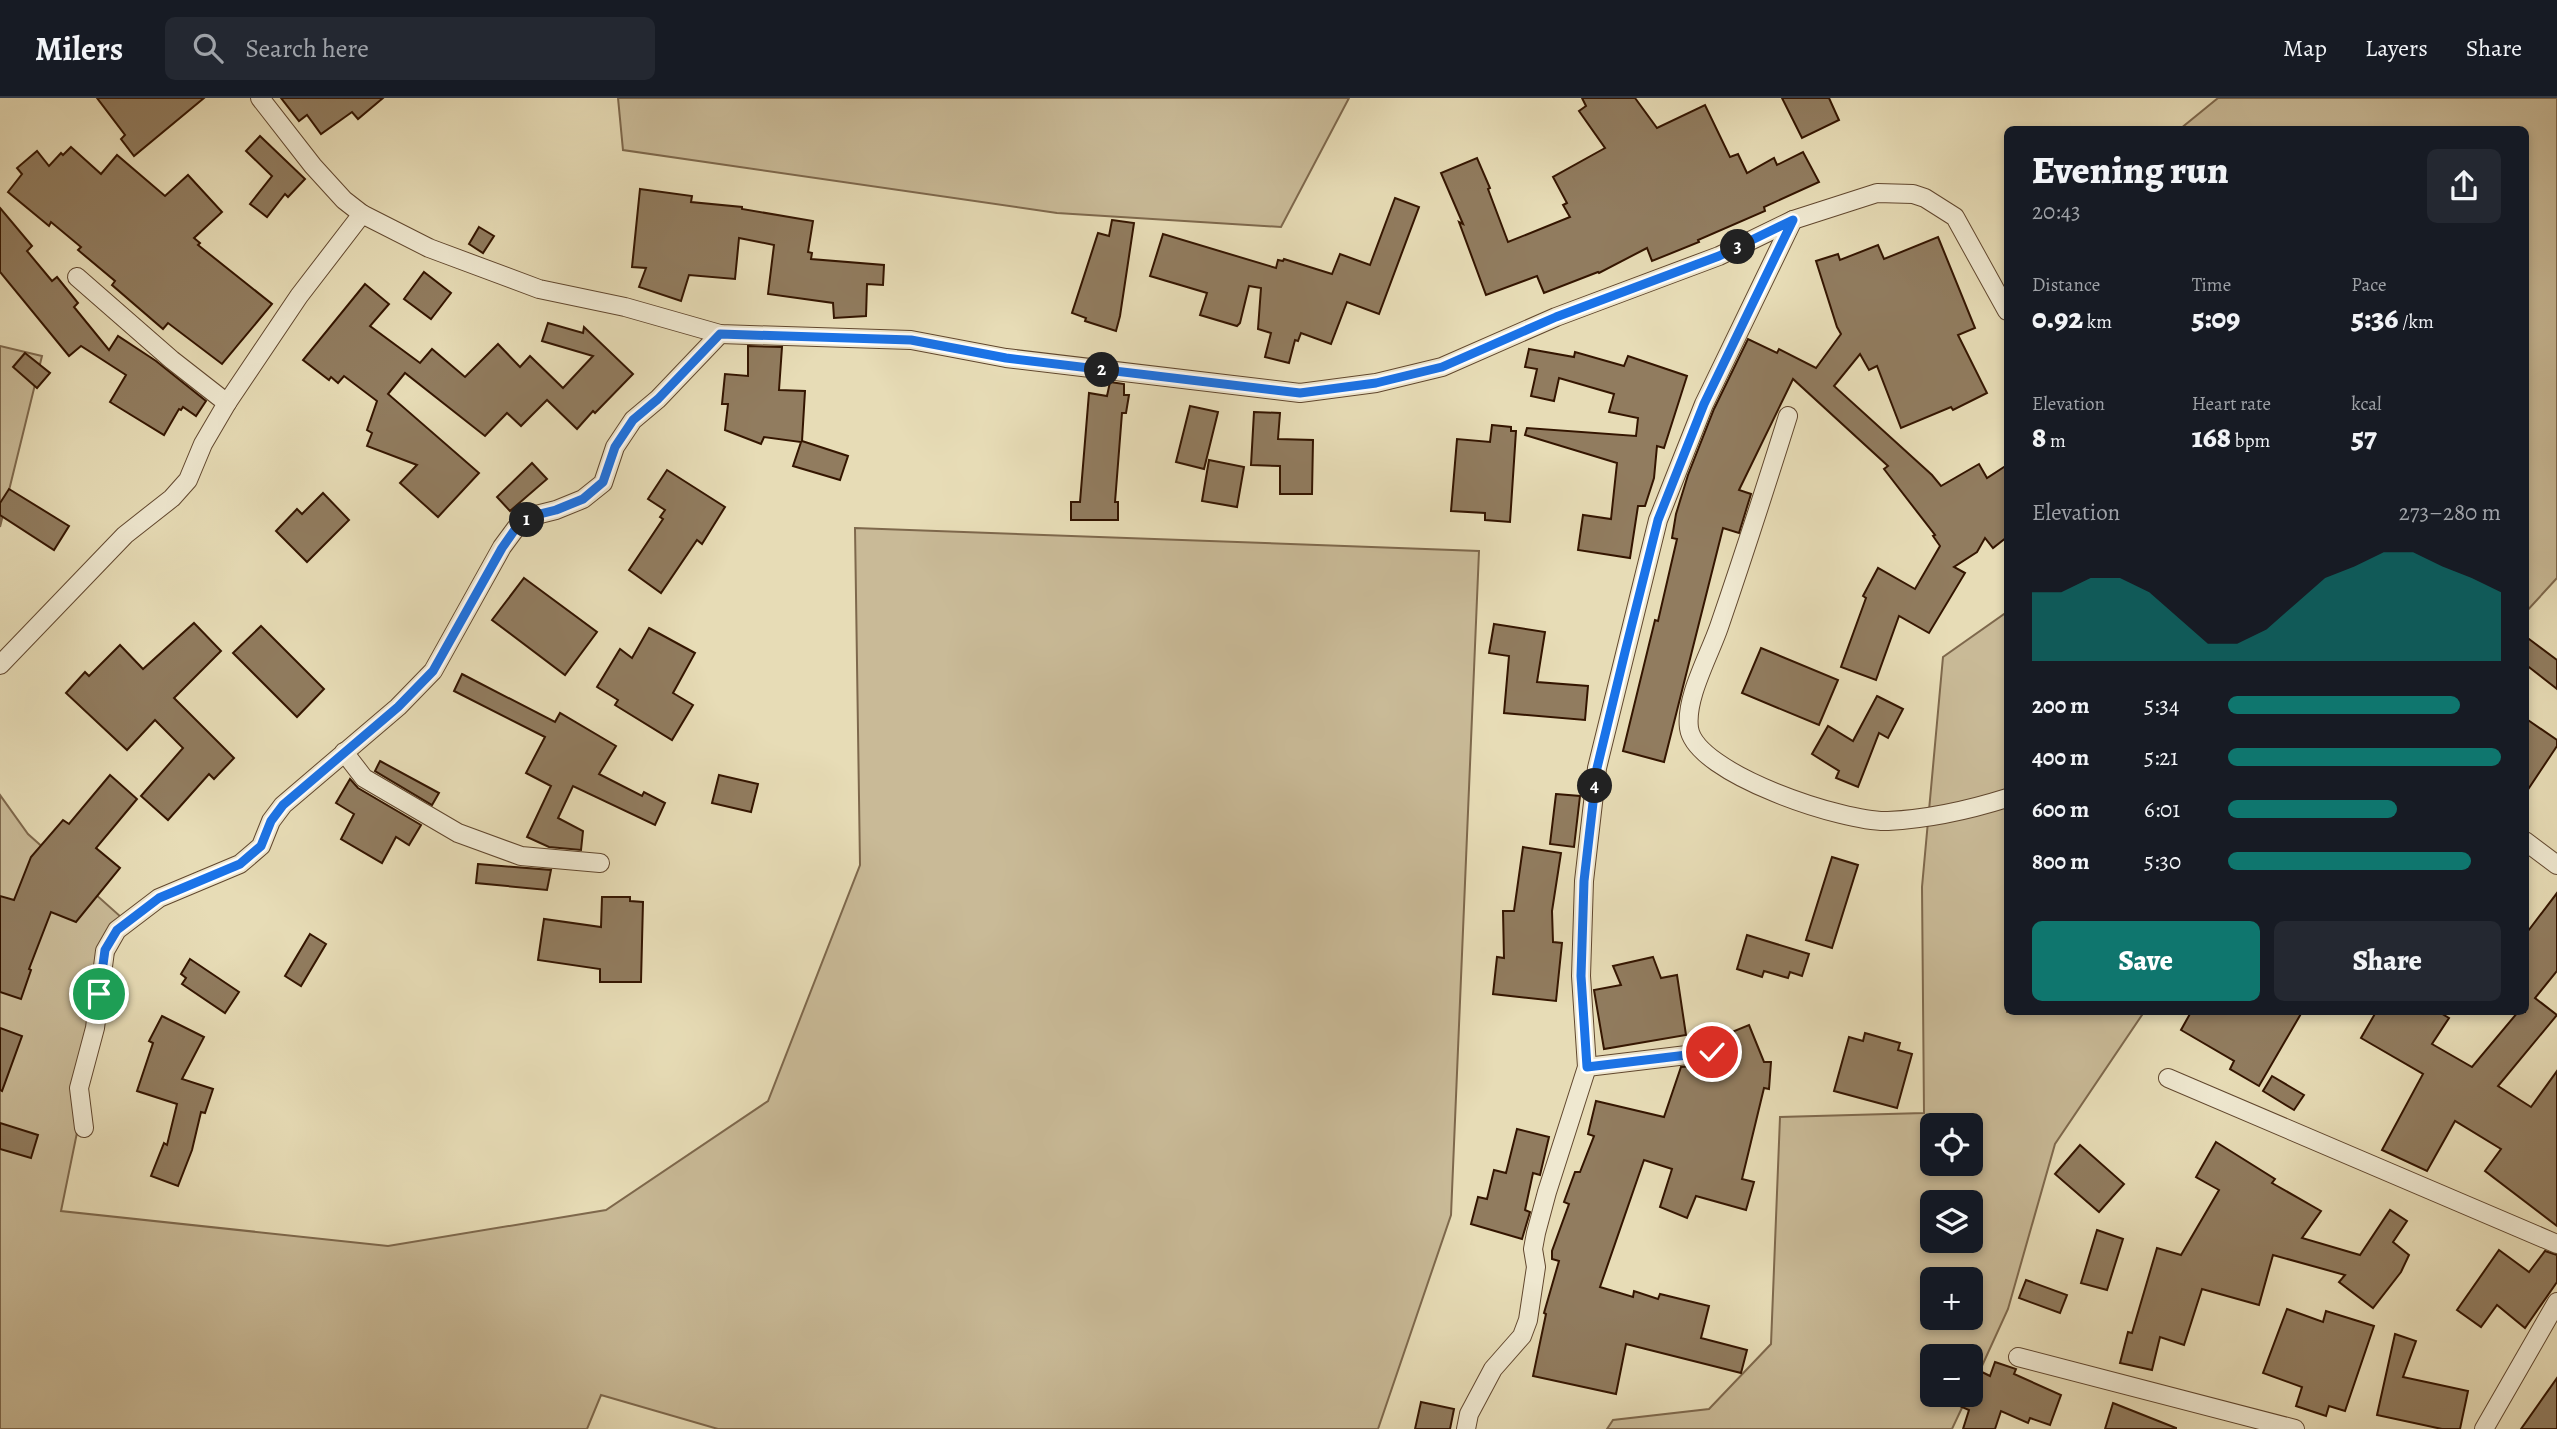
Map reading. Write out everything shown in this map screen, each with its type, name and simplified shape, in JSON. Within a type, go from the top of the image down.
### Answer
[{"type":"street","points":[[260,98],[313,166],[344,200],[362,214],[429,248],[540,289],[625,307],[720,334],[911,340],[1006,358],[1300,393],[1376,383],[1442,367],[1556,317],[1719,256],[1793,220],[1877,193],[1913,194],[1925,198],[1955,217],[2004,306]]},
{"type":"street","points":[[0,664],[125,535],[172,498],[188,480],[203,444],[227,403],[299,296],[362,214]]},
{"type":"street","points":[[1466,1429],[1469,1414],[1493,1369],[1522,1336],[1528,1320],[1536,1267],[1536,1233],[1587,1067],[1581,976],[1584,881],[1597,768],[1658,520],[1704,404],[1793,220]]},
{"type":"street","points":[[77,277],[172,360],[227,403]]},
{"type":"street","points":[[84,1128],[79,1088],[95,1028],[105,950],[117,930],[159,898],[240,864],[261,846],[271,821],[283,805],[398,707],[433,671],[516,528],[536,515],[583,499],[603,482],[615,447],[633,420],[658,399],[720,334]]},
{"type":"street","points":[[1788,416],[1735,580],[1694,693],[1689,726],[1694,744],[1733,773],[1771,793],[1873,820],[1938,814],[2004,799]]},
{"type":"street","points":[[344,752],[364,778],[458,832],[522,856],[600,863]]},
{"type":"street","points":[[2529,844],[2557,865]]},
{"type":"street","points":[[1587,1067],[1712,1052]]},
{"type":"street","points":[[2168,1079],[2557,1244]]},
{"type":"street","points":[[2484,1429],[2557,1302]]},
{"type":"street","points":[[2018,1357],[2295,1429]]},
{"type":"shaded area","points":[[618,98],[1349,98],[1281,227],[1057,213],[623,150]]},
{"type":"shaded area","points":[[2218,98],[2557,98],[2557,578],[2529,609],[2529,126],[2184,126]]},
{"type":"shaded area","points":[[0,346],[42,356],[0,527]]},
{"type":"shaded area","points":[[855,528],[1479,551],[1451,1215],[1378,1429],[718,1429],[601,1395],[587,1429],[0,1429],[0,795],[28,834],[121,917],[61,1211],[388,1246],[606,1210],[768,1101],[860,865]]},
{"type":"shaded area","points":[[2004,614],[2004,1015],[2142,1015],[2055,1144],[2008,1309],[1983,1364],[1983,1344],[1920,1344],[1920,1407],[1962,1407],[1952,1429],[1607,1429],[1613,1420],[1709,1409],[1771,1344],[1780,1117],[1920,1113],[1920,1176],[1983,1176],[1983,1113],[1924,1113],[1922,887],[1943,657]]},
{"type":"building","points":[[97,98],[204,98],[134,156],[121,139],[125,135]]},
{"type":"building","points":[[281,98],[383,98],[358,119],[352,112],[321,134],[307,115],[299,121]]},
{"type":"building","points":[[1582,98],[1635,98],[1657,128],[1705,105],[1730,157],[1738,154],[1747,173],[1774,158],[1777,165],[1803,152],[1819,182],[1764,207],[1765,211],[1652,261],[1647,248],[1599,273],[1544,293],[1537,276],[1486,295],[1459,222],[1463,224],[1441,173],[1477,158],[1508,242],[1570,217],[1563,205],[1567,203],[1553,177],[1605,148],[1579,111],[1586,106]]},
{"type":"building","points":[[1782,98],[1829,98],[1839,120],[1802,138]]},
{"type":"building","points":[[260,136],[305,179],[288,197],[285,194],[267,217],[250,204],[272,176],[246,151]]},
{"type":"building","points":[[71,147],[101,174],[117,155],[165,196],[188,175],[222,212],[194,238],[200,243],[198,245],[272,304],[222,364],[168,323],[163,329],[112,285],[115,281],[78,250],[81,247],[51,222],[49,226],[8,192],[22,174],[17,168],[37,151],[49,166]]},
{"type":"building","points":[[640,189],[692,196],[691,202],[742,207],[813,221],[808,252],[812,253],[811,259],[884,265],[883,285],[867,284],[866,316],[834,318],[833,303],[768,294],[774,245],[739,238],[735,279],[689,275],[681,301],[639,287],[646,268],[632,267]]},
{"type":"building","points":[[1395,198],[1419,207],[1379,314],[1347,302],[1331,344],[1301,333],[1298,341],[1295,340],[1289,363],[1265,357],[1271,333],[1258,329],[1261,288],[1249,286],[1237,326],[1200,315],[1207,293],[1150,276],[1163,234],[1276,268],[1278,260],[1284,259],[1332,274],[1340,254],[1370,265]]},
{"type":"building","points":[[0,208],[32,246],[27,251],[52,281],[57,277],[78,303],[74,307],[109,350],[118,336],[156,361],[206,401],[196,416],[183,407],[179,409],[164,435],[110,402],[126,375],[81,346],[69,356],[0,272]]},
{"type":"building","points":[[1112,220],[1134,223],[1116,331],[1085,321],[1086,318],[1072,313],[1098,233],[1109,236]]},
{"type":"building","points":[[479,227],[494,236],[483,253],[469,244]]},
{"type":"building","points":[[1938,237],[1975,328],[1958,335],[1987,393],[1953,410],[1951,407],[1901,428],[1877,366],[1869,370],[1860,354],[1834,386],[1941,486],[1979,464],[1987,478],[2004,467],[2004,539],[1993,548],[1985,538],[1977,552],[1954,567],[1965,573],[1929,633],[1899,616],[1876,680],[1841,667],[1866,598],[1863,596],[1878,568],[1915,589],[1940,546],[1933,536],[1935,535],[1884,469],[1888,466],[1793,379],[1739,490],[1751,494],[1739,533],[1723,528],[1664,762],[1623,751],[1677,539],[1672,538],[1676,514],[1714,409],[1748,339],[1777,353],[1779,349],[1816,368],[1841,334],[1816,261],[1838,254],[1840,260],[1878,245],[1884,259]]},
{"type":"building","points":[[424,272],[451,293],[431,319],[404,299]]},
{"type":"building","points":[[365,284],[389,304],[370,326],[420,363],[432,349],[465,377],[498,344],[520,367],[530,356],[563,388],[593,356],[542,341],[548,323],[583,333],[584,327],[633,374],[577,429],[547,400],[521,426],[507,413],[485,436],[405,373],[388,394],[479,473],[438,517],[400,483],[417,465],[367,446],[372,433],[367,430],[377,401],[344,376],[338,383],[331,377],[329,380],[303,360]]},
{"type":"building","points":[[748,346],[782,347],[779,390],[805,391],[802,441],[848,456],[840,480],[793,466],[801,442],[764,437],[761,444],[725,430],[728,404],[722,404],[725,374],[748,376]]},
{"type":"building","points":[[1529,349],[1574,357],[1575,352],[1624,366],[1628,356],[1687,376],[1664,448],[1657,446],[1654,478],[1645,506],[1638,506],[1630,558],[1578,550],[1583,515],[1611,519],[1617,463],[1525,435],[1527,428],[1636,436],[1638,418],[1609,412],[1614,394],[1559,378],[1554,401],[1531,396],[1537,369],[1525,367]]},
{"type":"building","points":[[25,353],[50,373],[37,388],[13,367]]},
{"type":"building","points":[[1110,382],[1124,384],[1124,395],[1129,395],[1126,413],[1122,413],[1115,502],[1118,502],[1118,520],[1071,520],[1071,502],[1080,502],[1089,393],[1107,396]]},
{"type":"building","points":[[1190,406],[1218,412],[1204,469],[1176,462]]},
{"type":"building","points":[[1254,412],[1280,413],[1278,439],[1313,440],[1312,494],[1280,494],[1280,466],[1251,465]]},
{"type":"building","points":[[1492,425],[1511,427],[1511,431],[1516,431],[1510,522],[1485,520],[1485,513],[1451,511],[1457,439],[1490,442]]},
{"type":"building","points":[[1209,460],[1244,467],[1237,507],[1202,501]]},
{"type":"building","points":[[532,463],[547,479],[510,511],[497,497]]},
{"type":"building","points":[[667,470],[725,507],[702,544],[697,540],[661,593],[629,570],[663,519],[660,517],[665,510],[648,499]]},
{"type":"building","points":[[9,489],[69,526],[54,550],[0,515],[0,503]]},
{"type":"building","points":[[323,493],[349,520],[307,562],[276,531],[297,509],[302,514]]},
{"type":"building","points":[[524,578],[597,632],[565,675],[492,620]]},
{"type":"building","points":[[194,623],[221,651],[174,698],[234,758],[214,779],[209,774],[168,820],[141,796],[183,748],[155,720],[127,750],[66,693],[85,672],[89,676],[120,645],[143,669]]},
{"type":"building","points":[[1494,624],[1545,632],[1537,682],[1588,686],[1585,720],[1504,713],[1509,656],[1489,653]]},
{"type":"building","points":[[261,626],[324,689],[297,717],[233,653]]},
{"type":"building","points":[[649,628],[695,653],[673,693],[693,705],[672,740],[615,705],[618,700],[597,687],[620,649],[632,658]]},
{"type":"building","points":[[2529,639],[2557,660],[2557,689],[2529,667]]},
{"type":"building","points":[[1761,648],[1838,680],[1819,725],[1742,693]]},
{"type":"building","points":[[462,674],[555,722],[560,713],[616,746],[599,774],[642,796],[644,792],[665,803],[655,825],[573,786],[558,818],[583,831],[581,850],[549,847],[527,837],[551,786],[526,773],[545,737],[454,691]]},
{"type":"building","points":[[1877,696],[1903,709],[1888,738],[1879,733],[1858,787],[1836,778],[1839,771],[1812,754],[1828,726],[1853,741]]},
{"type":"building","points":[[2529,721],[2557,740],[2557,746],[2529,788]]},
{"type":"building","points":[[380,761],[439,793],[432,805],[375,771]]},
{"type":"building","points":[[110,775],[137,799],[96,848],[120,868],[76,922],[51,912],[29,969],[31,970],[21,999],[0,992],[0,896],[14,900],[31,857],[63,820],[69,824]]},
{"type":"building","points":[[719,775],[758,784],[751,812],[712,803]]},
{"type":"building","points":[[350,779],[358,788],[421,825],[409,845],[396,837],[382,863],[341,839],[354,814],[336,803]]},
{"type":"building","points":[[1556,794],[1580,796],[1574,847],[1550,844]]},
{"type":"building","points":[[1523,847],[1561,853],[1552,911],[1553,942],[1562,943],[1556,1001],[1493,994],[1497,957],[1504,958],[1503,911],[1514,911]]},
{"type":"building","points":[[1832,857],[1858,865],[1832,948],[1806,940]]},
{"type":"building","points":[[478,864],[551,870],[547,890],[476,883]]},
{"type":"building","points":[[2557,893],[2557,971],[2535,998],[2557,1015],[2498,1086],[2531,1107],[2557,1071],[2557,1226],[2485,1171],[2501,1149],[2455,1121],[2427,1171],[2382,1150],[2423,1074],[2361,1038],[2374,1015],[2444,1015],[2449,1018],[2432,1044],[2472,1067],[2515,1015],[2529,1015],[2529,930]]},
{"type":"building","points":[[602,897],[630,897],[630,901],[643,902],[641,982],[600,982],[600,969],[538,960],[544,919],[601,927]]},
{"type":"building","points":[[310,934],[326,944],[301,986],[285,976]]},
{"type":"building","points":[[1747,935],[1809,954],[1802,976],[1790,972],[1788,978],[1764,971],[1762,977],[1737,969]]},
{"type":"building","points":[[1653,957],[1661,978],[1677,975],[1686,1035],[1604,1049],[1594,990],[1621,985],[1613,966]]},
{"type":"building","points":[[190,959],[239,992],[225,1013],[182,984],[186,978],[181,974]]},
{"type":"building","points":[[2189,1015],[2300,1015],[2259,1086],[2230,1069],[2234,1061],[2181,1030]]},
{"type":"building","points":[[162,1016],[204,1037],[182,1079],[213,1089],[205,1113],[201,1112],[192,1150],[178,1186],[151,1176],[164,1143],[167,1145],[177,1104],[137,1091],[153,1043],[149,1041]]},
{"type":"building","points":[[1749,1025],[1764,1062],[1771,1062],[1769,1089],[1764,1088],[1742,1179],[1754,1182],[1746,1210],[1696,1196],[1687,1218],[1660,1207],[1672,1169],[1644,1160],[1600,1287],[1633,1297],[1634,1291],[1658,1299],[1660,1294],[1709,1306],[1701,1338],[1747,1350],[1741,1373],[1626,1344],[1616,1394],[1533,1376],[1546,1314],[1544,1313],[1559,1261],[1552,1259],[1552,1251],[1569,1204],[1564,1202],[1575,1172],[1580,1172],[1594,1136],[1588,1134],[1596,1101],[1664,1117],[1681,1067],[1695,1066],[1722,1075],[1725,1044],[1722,1036]]},
{"type":"building","points":[[0,1028],[22,1036],[2,1091],[0,1090]]},
{"type":"building","points":[[1865,1033],[1900,1043],[1898,1050],[1912,1054],[1897,1108],[1834,1091],[1849,1037],[1863,1041]]},
{"type":"building","points":[[2272,1076],[2304,1095],[2294,1110],[2263,1091]]},
{"type":"building","points":[[0,1123],[38,1135],[31,1158],[0,1149]]},
{"type":"building","points":[[1517,1129],[1549,1137],[1540,1175],[1533,1173],[1525,1210],[1530,1212],[1522,1239],[1471,1224],[1478,1197],[1487,1199],[1494,1170],[1506,1173]]},
{"type":"building","points":[[2216,1142],[2275,1179],[2272,1183],[2321,1211],[2302,1238],[2360,1255],[2390,1210],[2407,1221],[2393,1242],[2409,1255],[2401,1272],[2373,1308],[2339,1282],[2345,1275],[2273,1255],[2259,1305],[2202,1289],[2184,1345],[2160,1337],[2152,1370],[2120,1363],[2128,1332],[2132,1333],[2157,1248],[2181,1255],[2219,1190],[2196,1177]]},
{"type":"building","points":[[2080,1145],[2124,1184],[2099,1212],[2055,1174]]},
{"type":"building","points":[[2097,1230],[2123,1239],[2107,1290],[2081,1283]]},
{"type":"building","points":[[2499,1250],[2529,1272],[2545,1251],[2557,1255],[2557,1282],[2525,1328],[2497,1305],[2481,1327],[2457,1310]]},
{"type":"building","points":[[2026,1280],[2067,1295],[2060,1313],[2019,1298]]},
{"type":"building","points":[[2287,1309],[2323,1322],[2326,1311],[2374,1326],[2345,1411],[2329,1406],[2326,1416],[2296,1406],[2302,1387],[2263,1373]]},
{"type":"building","points":[[2395,1334],[2416,1341],[2403,1377],[2468,1391],[2460,1429],[2442,1429],[2377,1415]]},
{"type":"building","points":[[1995,1362],[2016,1369],[2014,1374],[2061,1395],[2050,1425],[2030,1418],[2028,1423],[2001,1411],[1995,1429],[1963,1429],[1969,1410],[1962,1407],[1983,1407],[1983,1372],[1990,1376]]},
{"type":"building","points":[[2557,1378],[2557,1429],[2521,1429]]},
{"type":"building","points":[[1421,1402],[1454,1409],[1450,1429],[1415,1429]]},
{"type":"building","points":[[2113,1403],[2176,1428],[2176,1429],[2105,1429]]},
{"type":"route","points":[[99,994],[105,950],[117,930],[159,898],[240,864],[261,846],[271,821],[283,805],[398,707],[433,671],[516,528],[536,515],[583,499],[603,482],[615,447],[633,420],[658,399],[720,334],[911,340],[1006,358],[1300,393],[1376,383],[1442,367],[1556,317],[1719,256],[1793,220],[1704,404],[1658,520],[1597,768],[1584,881],[1581,976],[1587,1067],[1712,1052]]}]
